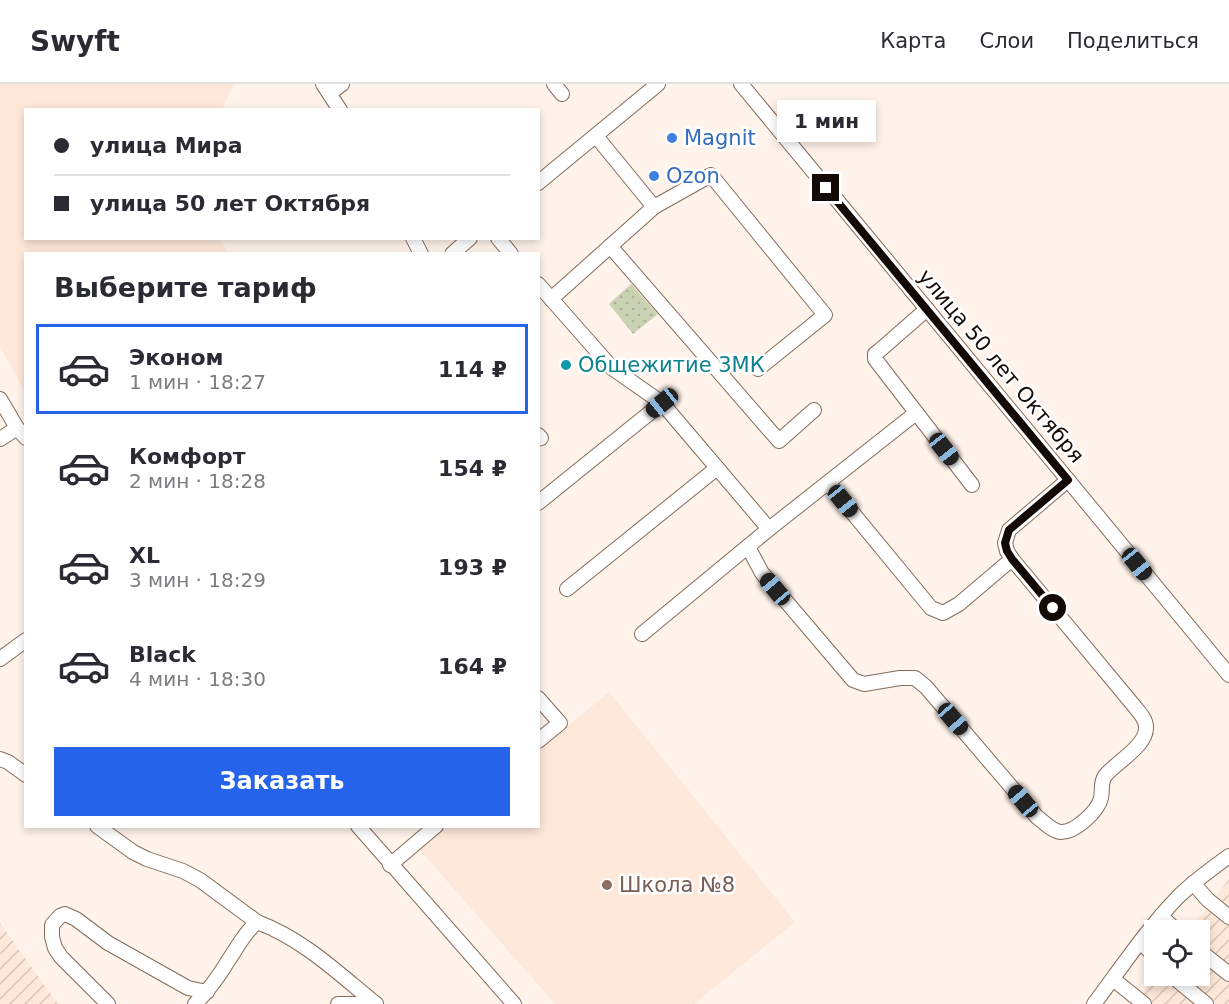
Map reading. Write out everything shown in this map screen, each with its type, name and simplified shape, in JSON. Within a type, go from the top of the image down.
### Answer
[{"type":"street","points":[[339,108],[327,89],[342,84]]},
{"type":"street","points":[[540,181],[596,136],[643,89],[658,84]]},
{"type":"street","name":"улица 50 лет Октября","points":[[741,84],[1229,675]]},
{"type":"street","points":[[596,136],[654,207]]},
{"type":"street","points":[[551,299],[654,207],[711,175],[825,315],[758,369]]},
{"type":"street","points":[[454,252],[468,240]]},
{"type":"street","points":[[500,240],[509,252]]},
{"type":"street","points":[[610,246],[779,441],[814,410]]},
{"type":"street","points":[[540,286],[612,368],[662,403],[769,529]]},
{"type":"street","points":[[927,309],[875,354],[875,359],[972,485]]},
{"type":"street","points":[[0,399],[21,433],[0,439]]},
{"type":"street","points":[[540,501],[662,403]]},
{"type":"street","points":[[642,634],[915,413]]},
{"type":"street","points":[[567,589],[717,468]]},
{"type":"street","points":[[748,547],[762,573],[853,680],[864,684],[915,678],[926,687],[1037,817],[1060,832],[1070,830],[1097,808],[1102,797],[1102,781],[1138,745],[1146,727],[1144,719],[1135,706],[1007,551],[1005,543],[1009,530],[1068,480]]},
{"type":"street","points":[[828,483],[931,608],[943,613],[959,604],[1012,559]]},
{"type":"street","points":[[0,659],[24,641]]},
{"type":"street","points":[[540,700],[560,723],[540,739]]},
{"type":"street","points":[[0,759],[24,774]]},
{"type":"street","points":[[100,828],[133,852],[200,880],[257,922],[309,949],[376,1004]]},
{"type":"street","points":[[360,828],[514,1004]]},
{"type":"street","points":[[390,865],[434,828]]},
{"type":"street","points":[[1094,1004],[1161,916],[1193,883],[1229,856]]},
{"type":"street","points":[[1193,883],[1229,917]]},
{"type":"street","points":[[108,1004],[61,957],[55,948],[52,925],[60,916],[65,914],[76,919],[108,943],[188,988],[207,992]]},
{"type":"street","points":[[1161,916],[1165,920]]},
{"type":"street","points":[[195,1004],[207,992],[228,963],[249,928],[257,922]]},
{"type":"street","points":[[1141,942],[1144,945]]},
{"type":"street","points":[[1210,959],[1229,974]]},
{"type":"street","points":[[1113,979],[1144,1004]]},
{"type":"street","points":[[1184,986],[1206,1004]]},
{"type":"street","points":[[338,1004],[376,1004]]},
{"type":"shaded area","points":[[0,84],[234,84],[222,108],[24,108],[24,240],[220,240],[228,252],[24,252],[24,390],[0,346]]},
{"type":"shaded area","name":"Школа №8","points":[[609,692],[795,922],[694,1004],[555,1004],[418,848],[443,828],[540,828],[540,749]]},
{"type":"shaded area","points":[[1229,879],[1229,1004],[1134,1004],[1148,986],[1210,986],[1210,920],[1198,920]]},
{"type":"shaded area","points":[[0,923],[58,1004],[0,1004]]},
{"type":"green space","points":[[631,284],[658,314],[633,334],[609,304]]},
{"type":"place","name":"Magnit","points":[[672,138]]},
{"type":"place","name":"Ozon","points":[[654,176]]},
{"type":"place","name":"Общежитие 3МК","points":[[566,365]]},
{"type":"place","name":"Школа №8","points":[[607,885]]},
{"type":"route","points":[[826,188],[1068,480],[1009,530],[1005,543],[1012,559],[1053,608]]}]
